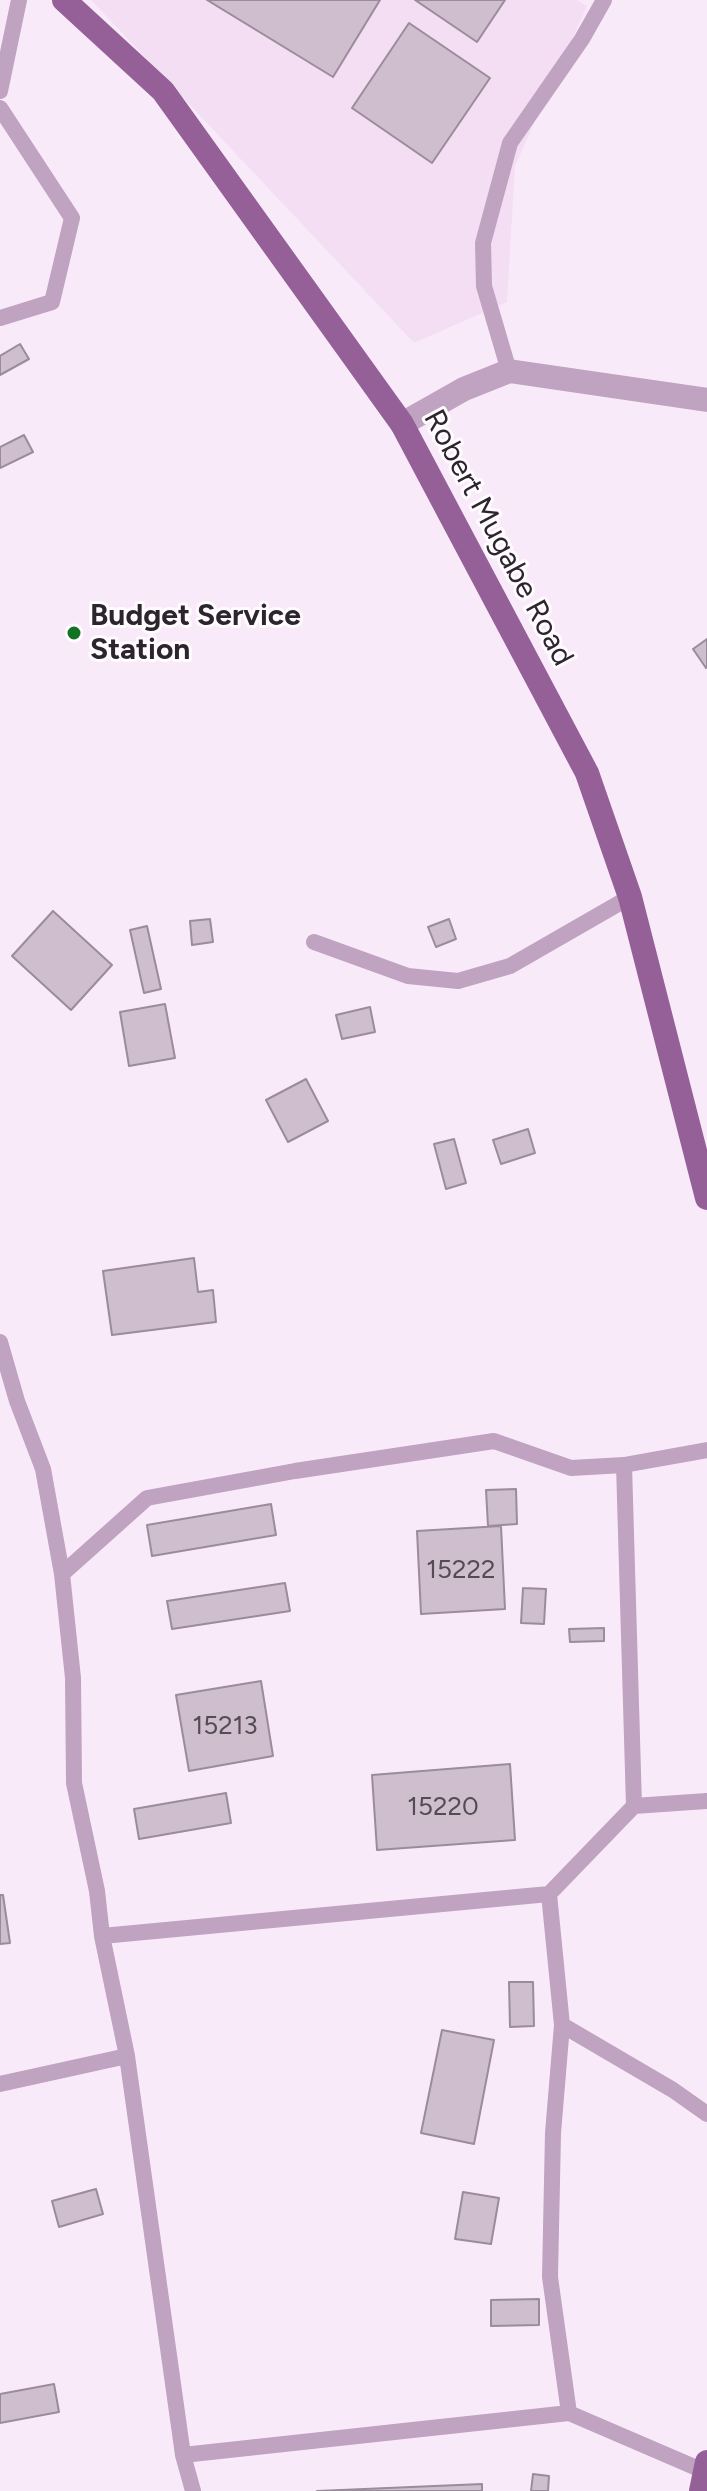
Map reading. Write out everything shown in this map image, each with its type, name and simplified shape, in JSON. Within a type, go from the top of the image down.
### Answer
[{"type":"main road","name":"Robert Mugabe Road","points":[[64,0],[163,91],[402,424],[587,773],[630,897],[707,1198]]},
{"type":"main road","points":[[701,2491],[707,2462]]},
{"type":"street","points":[[402,424],[464,389],[509,371],[707,400]]},
{"type":"lane","points":[[0,91],[19,0]]},
{"type":"lane","points":[[509,371],[484,286],[483,243],[510,143],[582,39],[604,0]]},
{"type":"lane","points":[[0,108],[72,218],[52,302],[0,318]]},
{"type":"lane","points":[[314,942],[408,976],[458,981],[510,966],[630,897]]},
{"type":"lane","points":[[0,1342],[17,1401],[43,1469],[62,1574],[73,1678],[74,1783],[127,2056],[183,2455],[191,2490]]},
{"type":"lane","points":[[62,1574],[147,1498],[295,1471],[494,1441],[571,1468],[624,1465],[707,1450]]},
{"type":"lane","points":[[624,1465],[634,1806]]},
{"type":"lane","points":[[102,1936],[549,1894],[634,1806],[707,1801]]},
{"type":"lane","points":[[549,1894],[562,2025],[553,2133],[550,2277],[569,2413]]},
{"type":"lane","points":[[562,2025],[673,2090],[707,2114]]},
{"type":"lane","points":[[0,2084],[127,2056]]},
{"type":"lane","points":[[183,2455],[569,2413],[706,2472]]},
{"type":"shaded area","points":[[91,0],[577,0],[587,6],[515,166],[507,302],[414,343]]},
{"type":"building","points":[[207,0],[380,0],[333,77]]},
{"type":"building","points":[[415,0],[505,0],[477,42]]},
{"type":"building","points":[[409,23],[490,78],[432,163],[352,108]]},
{"type":"building","points":[[20,344],[29,359],[0,375],[0,356]]},
{"type":"building","points":[[24,435],[33,452],[0,468],[0,447]]},
{"type":"building","points":[[707,639],[707,667],[706,668],[693,649]]},
{"type":"building","points":[[53,911],[112,965],[71,1010],[12,956]]},
{"type":"building","points":[[210,919],[213,942],[192,945],[190,921]]},
{"type":"building","points":[[449,919],[456,939],[436,947],[428,927]]},
{"type":"building","points":[[147,926],[161,989],[144,993],[130,930]]},
{"type":"building","points":[[165,1004],[175,1058],[129,1066],[120,1012]]},
{"type":"building","points":[[370,1007],[375,1032],[342,1039],[336,1015]]},
{"type":"building","points":[[306,1079],[328,1121],[288,1142],[266,1100]]},
{"type":"building","points":[[528,1129],[535,1153],[501,1164],[493,1140]]},
{"type":"building","points":[[454,1139],[466,1183],[446,1189],[434,1144]]},
{"type":"building","points":[[194,1258],[198,1292],[213,1290],[216,1322],[112,1335],[103,1271]]},
{"type":"building","points":[[516,1489],[517,1524],[488,1526],[486,1490]]},
{"type":"building","points":[[271,1504],[276,1535],[152,1556],[147,1525]]},
{"type":"building","points":[[501,1526],[505,1609],[421,1614],[417,1531]]},
{"type":"building","points":[[285,1583],[290,1611],[172,1629],[167,1601]]},
{"type":"building","points":[[523,1588],[546,1589],[544,1624],[521,1623]]},
{"type":"building","points":[[604,1628],[604,1641],[570,1642],[569,1629]]},
{"type":"building","points":[[261,1681],[273,1756],[189,1771],[176,1695]]},
{"type":"building","points":[[510,1764],[515,1840],[377,1850],[372,1775]]},
{"type":"building","points":[[226,1793],[231,1823],[139,1839],[134,1809]]},
{"type":"building","points":[[0,1895],[3,1895],[10,1943],[0,1944]]},
{"type":"building","points":[[509,1982],[533,1982],[534,2026],[510,2027]]},
{"type":"building","points":[[442,2030],[494,2040],[474,2144],[421,2133]]},
{"type":"building","points":[[96,2189],[103,2214],[59,2227],[52,2201]]},
{"type":"building","points":[[463,2192],[499,2198],[491,2244],[455,2239]]},
{"type":"building","points":[[539,2299],[539,2325],[491,2326],[491,2300]]},
{"type":"building","points":[[54,2384],[59,2412],[0,2423],[0,2394]]},
{"type":"building","points":[[533,2474],[549,2476],[548,2491],[531,2491]]},
{"type":"building","points":[[482,2484],[482,2491],[317,2491]]},
{"type":"place","name":"Budget Service Station","points":[[74,633]]}]
